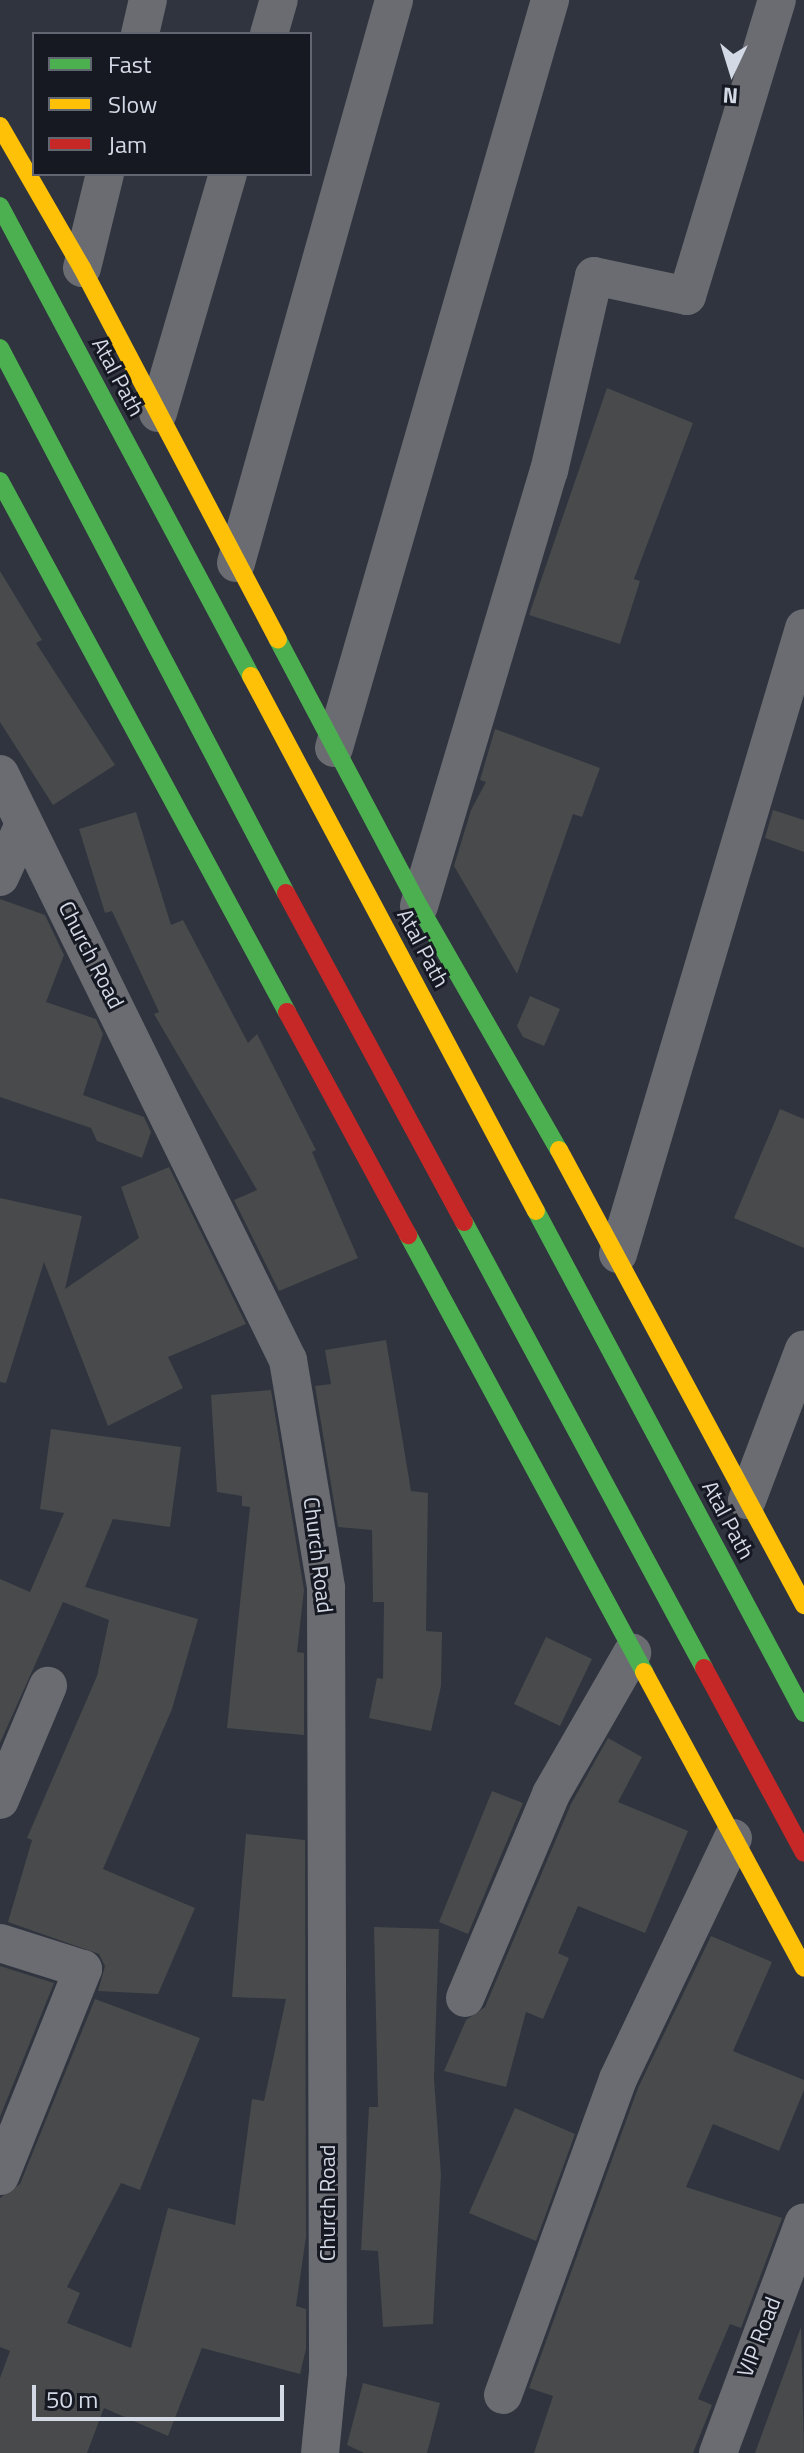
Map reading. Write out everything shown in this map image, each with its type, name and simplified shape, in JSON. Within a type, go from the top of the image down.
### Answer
[{"type":"street","points":[[140,32],[148,0]]},
{"type":"street","points":[[270,32],[279,0]]},
{"type":"street","points":[[236,563],[394,0]]},
{"type":"street","points":[[334,748],[550,0]]},
{"type":"street","points":[[419,906],[549,471],[594,276],[687,296],[777,0]]},
{"type":"street","points":[[0,126],[82,268],[419,906],[618,1254],[804,1605]]},
{"type":"street","points":[[82,268],[105,176]]},
{"type":"street","points":[[158,413],[227,176]]},
{"type":"street","name":"Atal Path","points":[[0,206],[804,1713]]},
{"type":"street","points":[[0,348],[266,855],[804,1853]]},
{"type":"street","points":[[0,481],[238,913],[632,1653],[804,1968]]},
{"type":"street","points":[[618,1254],[804,628]]},
{"type":"street","name":"Church Road","points":[[0,774],[288,1360],[326,1588],[328,2372],[320,2453]]},
{"type":"street","points":[[0,877],[24,824]]},
{"type":"street","points":[[747,1500],[804,1349]]},
{"type":"street","points":[[465,1998],[551,1794],[632,1653]]},
{"type":"street","points":[[0,1800],[48,1686]]},
{"type":"street","points":[[503,2395],[618,2079],[733,1838]]},
{"type":"street","points":[[0,1943],[83,1969],[0,2176]]},
{"type":"street","name":"VIP Road","points":[[718,2453],[804,2222]]},
{"type":"building","points":[[607,388],[693,423],[634,579],[640,581],[620,644],[529,615]]},
{"type":"building","points":[[0,571],[42,640],[36,643],[115,765],[53,805],[0,722]]},
{"type":"building","points":[[495,729],[600,768],[582,817],[573,814],[517,974],[454,866],[471,810],[486,782],[480,780]]},
{"type":"building","points":[[773,810],[804,820],[804,852],[765,838]]},
{"type":"building","points":[[136,812],[171,925],[183,920],[248,1043],[257,1034],[316,1150],[312,1152],[358,1258],[279,1291],[234,1200],[257,1190],[154,1014],[159,1012],[112,911],[105,913],[79,829]]},
{"type":"building","points":[[0,899],[45,915],[64,955],[46,1002],[96,1019],[103,1034],[83,1095],[144,1117],[151,1132],[142,1158],[97,1141],[91,1128],[0,1097]]},
{"type":"building","points":[[530,996],[560,1009],[544,1046],[523,1037],[517,1026]]},
{"type":"building","points":[[780,1109],[804,1119],[804,1248],[734,1218]]},
{"type":"building","points":[[169,1167],[246,1324],[168,1357],[183,1388],[108,1426],[44,1262],[6,1383],[0,1382],[0,1198],[82,1216],[65,1289],[139,1238],[121,1187]]},
{"type":"building","points":[[386,1340],[411,1491],[428,1493],[426,1631],[442,1632],[441,1686],[431,1731],[369,1718],[377,1678],[383,1679],[384,1602],[373,1602],[372,1530],[338,1527],[315,1386],[331,1384],[325,1350]]},
{"type":"building","points":[[271,1390],[304,1590],[297,1652],[304,1653],[304,1735],[227,1728],[250,1507],[242,1506],[242,1496],[217,1492],[211,1395]]},
{"type":"building","points":[[51,1429],[181,1447],[170,1527],[113,1519],[85,1587],[198,1619],[172,1709],[103,1869],[195,1908],[158,1994],[98,1991],[105,1966],[99,1954],[8,1922],[32,1840],[27,1838],[97,1676],[109,1620],[63,1602],[0,1743],[0,1579],[30,1592],[64,1513],[40,1509]]},
{"type":"building","points":[[546,1637],[592,1659],[560,1726],[514,1704]]},
{"type":"building","points":[[608,1738],[642,1757],[618,1802],[688,1831],[645,1933],[578,1906],[558,1953],[569,1958],[543,2019],[526,2012],[506,2087],[444,2071],[466,2020],[485,2007],[571,1804]]},
{"type":"building","points":[[492,1791],[523,1803],[468,1934],[439,1922]]},
{"type":"building","points":[[246,1834],[305,1840],[306,2237],[296,2306],[306,2309],[306,2349],[300,2374],[202,2348],[168,2436],[104,2408],[87,2453],[0,2453],[0,2378],[10,2351],[0,2347],[0,2198],[20,2184],[95,1999],[200,2038],[140,2190],[121,2183],[67,2287],[80,2293],[67,2323],[131,2348],[168,2208],[235,2225],[252,2099],[264,2101],[286,1999],[232,1997]]},
{"type":"building","points":[[374,1927],[439,1929],[434,2079],[441,2175],[433,2324],[383,2327],[378,2251],[361,2250],[369,2107],[378,2107]]},
{"type":"building","points":[[711,1936],[772,1962],[733,2051],[804,2080],[804,2090],[779,2151],[713,2124],[686,2187],[782,2218],[741,2328],[730,2324],[698,2399],[712,2405],[693,2453],[534,2453],[553,2396],[529,2388],[638,2088]]},
{"type":"building","points":[[0,1966],[54,1983],[0,2117]]},
{"type":"building","points":[[515,2108],[575,2134],[536,2241],[469,2213]]},
{"type":"building","points":[[801,2327],[804,2453],[755,2453]]},
{"type":"building","points":[[363,2383],[440,2403],[427,2453],[364,2453],[347,2445]]},
{"type":"traffic: fast","points":[[0,206],[251,676]]},
{"type":"traffic: fast","points":[[0,348],[286,893]]},
{"type":"traffic: fast","points":[[0,481],[287,1012]]},
{"type":"traffic: fast","points":[[278,640],[419,906],[559,1150]]},
{"type":"traffic: fast","points":[[536,1211],[804,1713]]},
{"type":"traffic: fast","points":[[464,1222],[704,1668]]},
{"type":"traffic: fast","points":[[408,1235],[644,1672]]},
{"type":"traffic: slow","points":[[0,126],[82,268],[278,640]]},
{"type":"traffic: slow","points":[[251,676],[536,1211]]},
{"type":"traffic: slow","points":[[559,1150],[804,1605]]},
{"type":"traffic: slow","points":[[644,1672],[804,1968]]},
{"type":"traffic: jam","points":[[286,893],[464,1222]]},
{"type":"traffic: jam","points":[[287,1012],[408,1235]]},
{"type":"traffic: jam","points":[[704,1668],[804,1853]]}]
